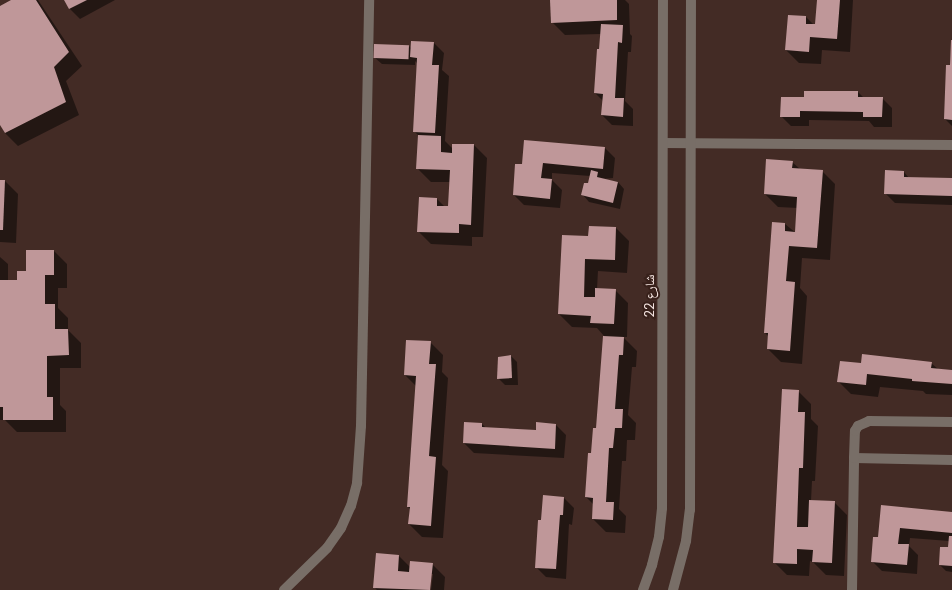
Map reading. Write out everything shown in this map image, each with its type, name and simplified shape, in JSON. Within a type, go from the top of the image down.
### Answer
[{"type":"street","points":[[284,590],[328,548],[341,528],[351,506],[357,483],[361,426],[369,0]]},
{"type":"street","name":"شارع 22","points":[[643,590],[652,565],[659,537],[662,508],[663,0]]},
{"type":"street","points":[[673,590],[686,541],[690,510],[691,0]]},
{"type":"street","points":[[663,142],[952,145]]},
{"type":"street","points":[[852,590],[855,431],[862,423],[869,421],[952,422]]},
{"type":"street","points":[[854,458],[952,460]]},
{"type":"building","points":[[11,0],[36,0],[69,52],[54,67],[66,102],[5,133],[0,125],[0,6]]},
{"type":"building","points":[[64,0],[87,0],[69,9]]},
{"type":"building","points":[[550,0],[617,0],[617,20],[551,23]]},
{"type":"building","points":[[817,0],[840,0],[837,39],[810,37],[809,52],[785,50],[788,15],[806,16],[806,24],[815,24]]},
{"type":"building","points":[[601,24],[623,25],[622,43],[618,42],[615,98],[624,98],[623,117],[601,115],[603,94],[594,93],[597,49],[599,49]]},
{"type":"building","points":[[951,40],[952,120],[944,119],[946,65],[950,65]]},
{"type":"building","points":[[411,41],[434,42],[432,65],[439,65],[435,133],[413,132],[417,58],[410,57]]},
{"type":"building","points":[[374,44],[409,45],[408,59],[374,58]]},
{"type":"building","points":[[804,91],[858,91],[858,97],[883,97],[882,117],[863,117],[863,112],[800,111],[800,117],[780,117],[781,97],[804,97]]},
{"type":"building","points":[[418,135],[441,136],[441,152],[452,153],[452,144],[474,144],[471,225],[459,224],[459,233],[417,232],[419,197],[437,198],[437,206],[448,206],[450,170],[416,169]]},
{"type":"building","points":[[524,140],[605,147],[603,169],[543,163],[541,178],[552,179],[550,199],[513,195],[515,164],[522,164]]},
{"type":"building","points":[[766,159],[793,161],[792,168],[823,170],[817,248],[789,246],[786,281],[795,282],[790,351],[767,349],[768,333],[764,333],[772,222],[785,223],[785,231],[795,232],[797,197],[764,194]]},
{"type":"building","points":[[591,170],[598,172],[597,177],[618,182],[613,203],[581,195],[584,183],[588,183]]},
{"type":"building","points":[[885,170],[904,171],[904,177],[952,178],[952,196],[884,194]]},
{"type":"building","points":[[0,180],[5,180],[3,230],[0,230]]},
{"type":"building","points":[[589,226],[616,227],[615,260],[585,259],[584,297],[595,297],[595,288],[616,289],[614,324],[590,323],[591,316],[558,314],[562,235],[588,236]]},
{"type":"building","points":[[26,250],[54,250],[54,275],[45,275],[45,304],[55,304],[55,329],[68,329],[69,355],[47,356],[47,397],[53,397],[53,420],[3,420],[3,407],[0,407],[0,280],[17,280],[17,271],[26,271]]},
{"type":"building","points":[[603,336],[624,337],[623,355],[619,355],[615,409],[623,409],[622,428],[615,428],[613,448],[609,448],[606,502],[614,502],[613,520],[592,519],[593,498],[585,497],[588,453],[591,453],[593,428],[596,428]]},
{"type":"building","points":[[406,340],[431,341],[429,364],[436,364],[429,456],[436,457],[431,526],[408,524],[410,507],[407,507],[416,376],[404,375]]},
{"type":"building","points":[[862,354],[932,362],[931,368],[952,370],[952,384],[912,381],[912,379],[867,374],[866,385],[837,382],[840,361],[861,363]]},
{"type":"building","points":[[511,355],[512,378],[497,379],[498,357]]},
{"type":"building","points":[[782,389],[799,390],[798,412],[805,412],[803,468],[799,468],[797,527],[808,527],[809,500],[835,501],[832,563],[812,562],[813,550],[797,549],[797,564],[773,563]]},
{"type":"building","points":[[464,422],[482,423],[482,427],[536,430],[536,422],[556,424],[555,449],[463,443]]},
{"type":"building","points":[[543,495],[564,497],[563,515],[560,515],[556,569],[535,568],[538,520],[541,520]]},
{"type":"building","points":[[881,505],[952,512],[952,533],[900,528],[898,544],[909,544],[907,565],[871,562],[873,537],[878,537]]},
{"type":"building","points":[[949,536],[952,536],[952,566],[939,565],[940,547],[948,547]]},
{"type":"building","points":[[376,553],[399,555],[398,571],[409,572],[410,561],[433,563],[430,590],[373,588]]}]
